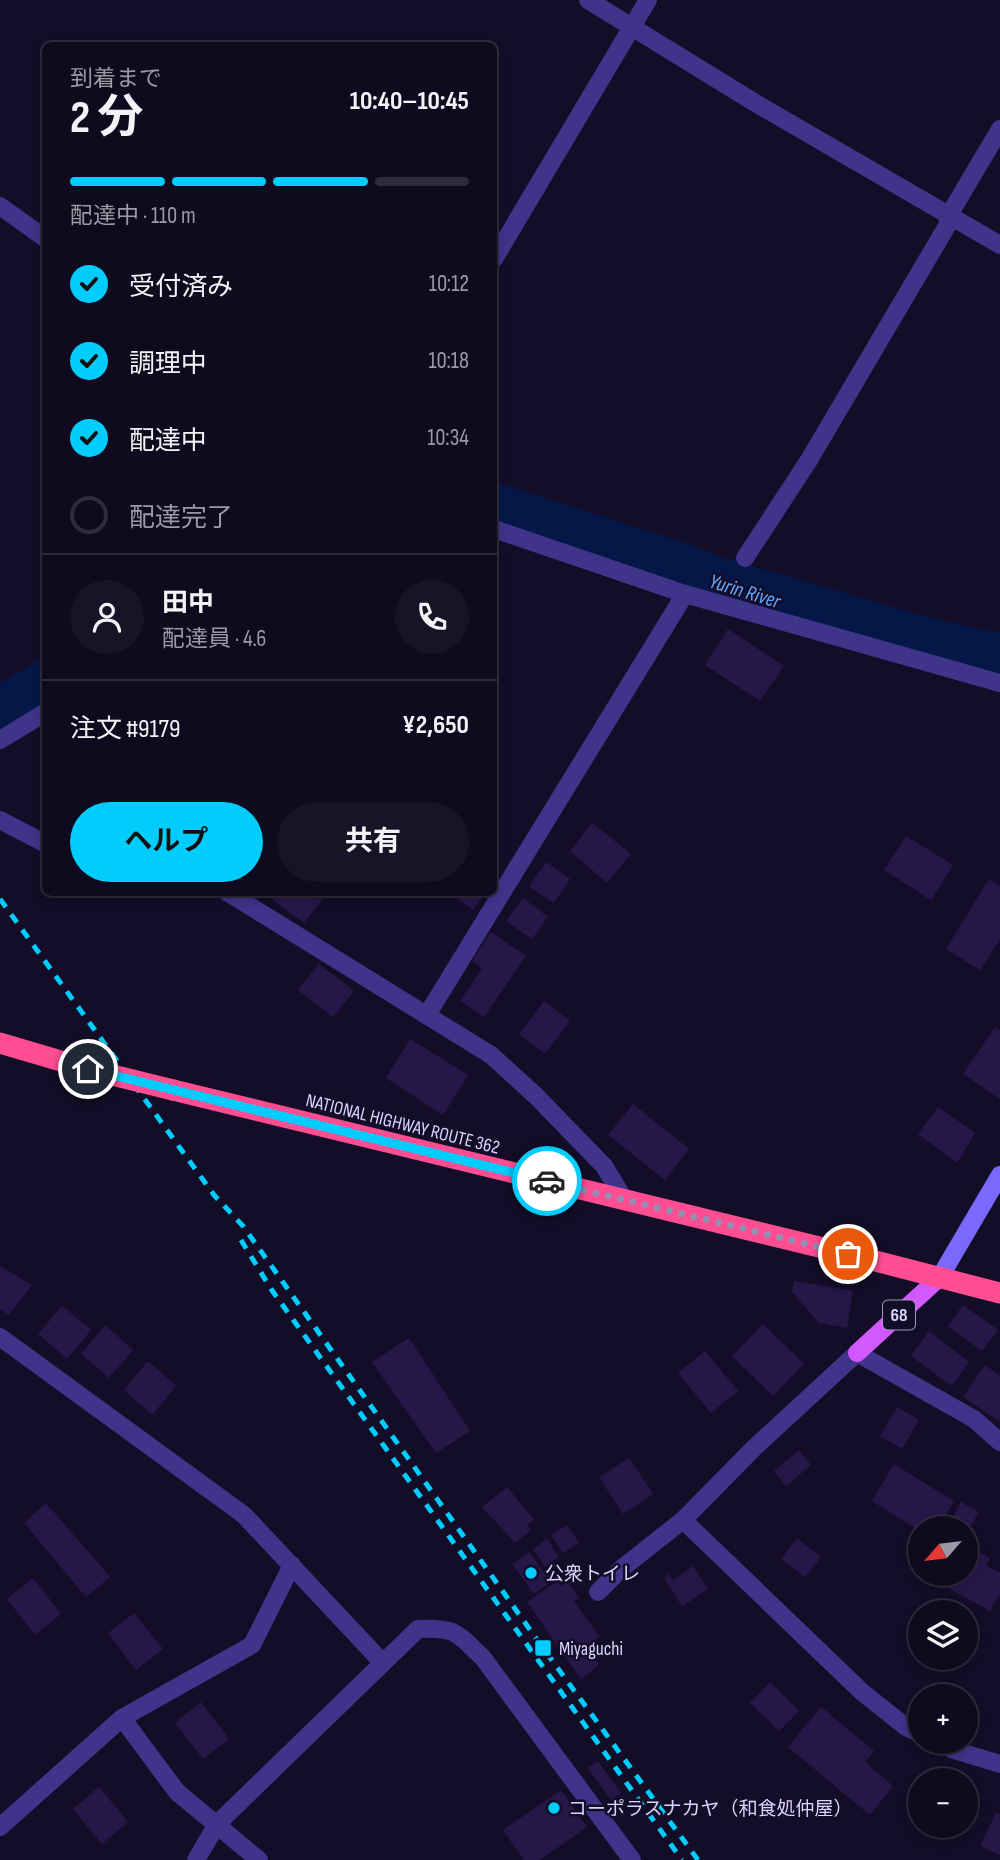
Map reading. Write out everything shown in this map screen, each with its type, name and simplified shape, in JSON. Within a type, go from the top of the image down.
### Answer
[{"type":"highway","name":"NATIONAL HIGHWAY ROUTE 362","points":[[0,1043],[88,1069],[1000,1293]]},
{"type":"main road","name":"68","points":[[857,1353],[940,1277]]},
{"type":"street","points":[[588,0],[757,104],[1000,245]]},
{"type":"street","points":[[497,254],[648,0]]},
{"type":"street","points":[[745,558],[809,460],[947,226],[949,215],[1000,129]]},
{"type":"street","points":[[0,206],[42,236]]},
{"type":"street","points":[[497,530],[685,594],[1000,683]]},
{"type":"street","points":[[427,1015],[685,594]]},
{"type":"street","points":[[0,740],[42,714]]},
{"type":"street","points":[[0,820],[42,842]]},
{"type":"street","points":[[234,896],[491,1055],[536,1096],[604,1166],[624,1199]]},
{"type":"street","points":[[940,1277],[1000,1175]]},
{"type":"street","points":[[0,1337],[244,1516],[382,1662]]},
{"type":"street","points":[[597,1592],[621,1569],[683,1520],[754,1448],[857,1353],[974,1419],[1000,1442]]},
{"type":"street","points":[[683,1520],[862,1692],[908,1728]]},
{"type":"street","points":[[0,1827],[122,1718],[252,1645],[292,1565]]},
{"type":"street","points":[[196,1860],[217,1824],[382,1662],[418,1629],[443,1628],[458,1633],[483,1658],[632,1860]]},
{"type":"street","points":[[122,1718],[177,1792],[259,1860]]},
{"type":"street","points":[[967,1754],[1000,1764]]},
{"type":"building","points":[[728,629],[784,666],[760,701],[705,665]]},
{"type":"building","points":[[592,823],[631,854],[607,883],[570,851]]},
{"type":"building","points":[[906,836],[953,865],[931,900],[884,870]]},
{"type":"building","points":[[546,862],[570,879],[554,903],[529,887]]},
{"type":"building","points":[[989,879],[1000,886],[1000,939],[980,970],[946,949]]},
{"type":"building","points":[[267,896],[323,896],[304,923]]},
{"type":"building","points":[[454,896],[483,896],[473,910]]},
{"type":"building","points":[[523,898],[548,917],[532,939],[506,921]]},
{"type":"building","points":[[491,932],[526,956],[484,1017],[460,1001],[482,968],[472,961]]},
{"type":"building","points":[[319,964],[354,991],[333,1017],[298,990]]},
{"type":"building","points":[[544,1001],[570,1021],[545,1054],[519,1034]]},
{"type":"building","points":[[995,1027],[1000,1030],[1000,1099],[963,1074]]},
{"type":"building","points":[[410,1039],[468,1075],[443,1115],[386,1078]]},
{"type":"building","points":[[633,1104],[689,1149],[665,1180],[608,1135]]},
{"type":"building","points":[[938,1107],[975,1133],[957,1163],[918,1134]]},
{"type":"building","points":[[0,1266],[32,1285],[9,1315],[0,1309]]},
{"type":"building","points":[[794,1281],[853,1291],[847,1328],[819,1323],[792,1292]]},
{"type":"building","points":[[963,1305],[998,1330],[982,1351],[948,1326]]},
{"type":"building","points":[[62,1306],[91,1330],[67,1359],[38,1334]]},
{"type":"building","points":[[763,1324],[804,1364],[773,1396],[732,1356]]},
{"type":"building","points":[[105,1325],[133,1350],[109,1378],[81,1354]]},
{"type":"building","points":[[929,1331],[969,1362],[952,1386],[911,1356]]},
{"type":"building","points":[[409,1338],[470,1431],[436,1453],[372,1362]]},
{"type":"building","points":[[705,1351],[738,1391],[711,1413],[678,1373]]},
{"type":"building","points":[[148,1361],[176,1386],[152,1415],[124,1390]]},
{"type":"building","points":[[985,1365],[1000,1376],[1000,1422],[963,1397]]},
{"type":"building","points":[[897,1407],[919,1420],[902,1449],[880,1436]]},
{"type":"building","points":[[799,1450],[811,1465],[786,1486],[774,1471]]},
{"type":"building","points":[[629,1458],[653,1494],[623,1514],[599,1477]]},
{"type":"building","points":[[894,1464],[954,1501],[945,1516],[908,1516],[908,1524],[872,1501]]},
{"type":"building","points":[[507,1487],[534,1520],[527,1525],[531,1530],[515,1543],[482,1507]]},
{"type":"building","points":[[961,1502],[979,1512],[977,1516],[953,1516]]},
{"type":"building","points":[[46,1503],[110,1577],[86,1597],[24,1523]]},
{"type":"building","points":[[567,1525],[579,1543],[563,1553],[551,1535]]},
{"type":"building","points":[[797,1538],[821,1557],[805,1577],[781,1559]]},
{"type":"building","points":[[547,1539],[559,1557],[545,1567],[533,1549]]},
{"type":"building","name":"公衆トイレ","points":[[529,1552],[551,1582],[534,1594],[512,1564]]},
{"type":"building","points":[[978,1552],[990,1558],[986,1566],[1000,1573],[1000,1593],[990,1611],[978,1604],[978,1600],[970,1600],[945,1586],[978,1586]]},
{"type":"building","points":[[693,1566],[708,1589],[682,1606],[664,1578],[669,1574],[673,1580]]},
{"type":"building","points":[[33,1578],[61,1614],[35,1635],[7,1599]]},
{"type":"building","points":[[557,1581],[561,1586],[567,1581],[579,1598],[574,1601],[600,1637],[586,1647],[599,1665],[581,1679],[527,1602]]},
{"type":"building","points":[[134,1613],[163,1649],[136,1670],[108,1633]]},
{"type":"building","points":[[770,1682],[799,1711],[779,1731],[750,1703]]},
{"type":"building","points":[[201,1702],[229,1739],[203,1759],[175,1723]]},
{"type":"building","points":[[821,1707],[874,1751],[865,1762],[893,1786],[870,1815],[788,1747]]},
{"type":"building","points":[[598,1761],[621,1793],[611,1800],[588,1768]]},
{"type":"building","points":[[99,1787],[128,1822],[102,1844],[73,1809]]},
{"type":"building","name":"コーポラスナカヤ（和食処仲屋）","points":[[561,1790],[587,1827],[540,1860],[524,1860],[503,1830]]},
{"type":"building","points":[[996,1813],[1000,1815],[1000,1855],[980,1846]]},
{"type":"waterway","name":"Yurin River","points":[[497,510],[712,581],[913,640],[1000,660]]},
{"type":"waterway","name":"Yurin River","points":[[0,713],[42,688]]},
{"type":"railway","points":[[0,899],[214,1195],[243,1226],[543,1648],[698,1860]]},
{"type":"railway","points":[[241,1240],[271,1289],[682,1860]]},
{"type":"way so far","points":[[547,1181],[848,1254]]},
{"type":"place","name":"公衆トイレ","points":[[531,1573]]},
{"type":"place","name":"Miyaguchi","points":[[543,1648]]},
{"type":"place","name":"コーポラスナカヤ（和食処仲屋）","points":[[554,1808]]},
{"type":"route","points":[[88,1069],[547,1181]]}]
